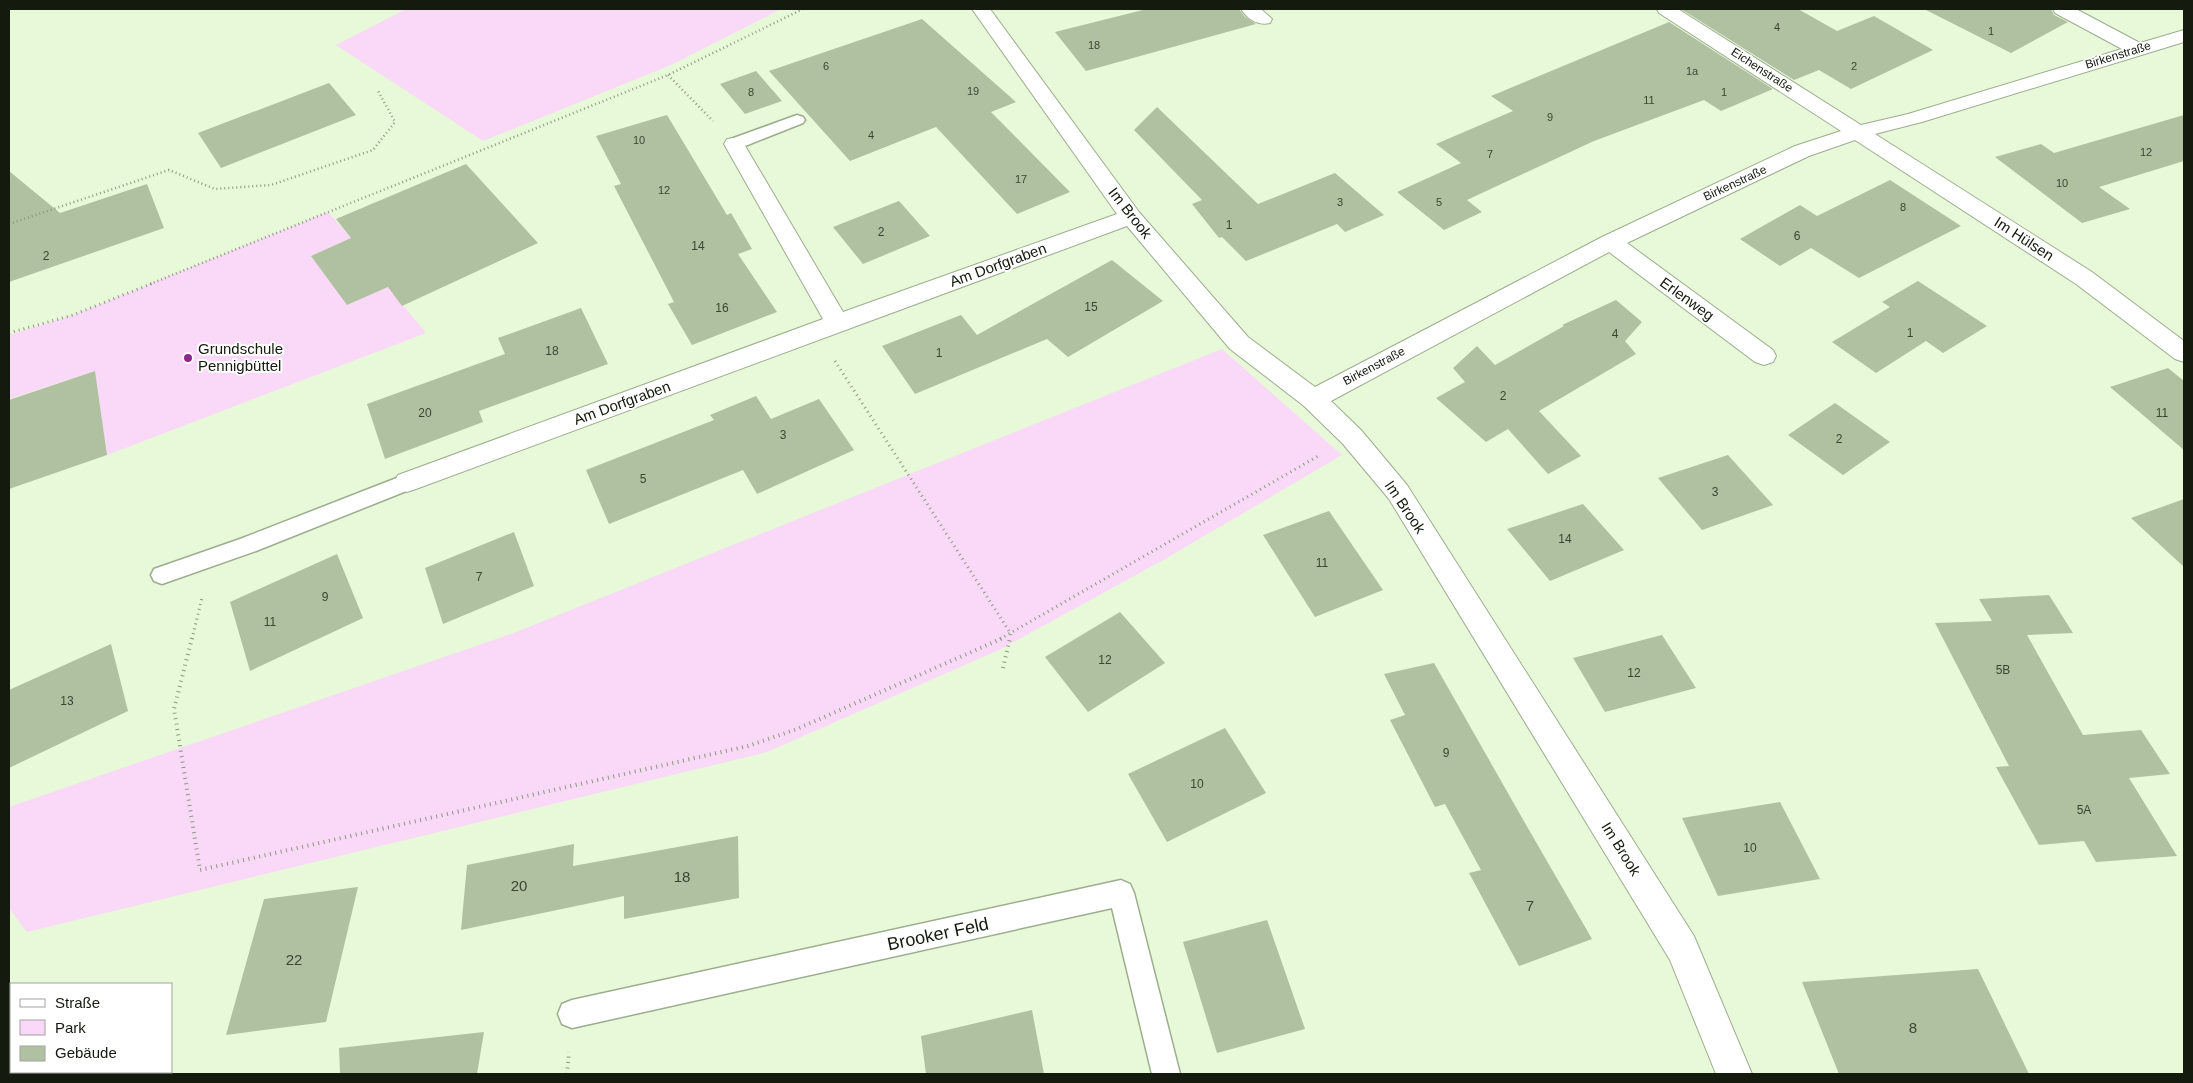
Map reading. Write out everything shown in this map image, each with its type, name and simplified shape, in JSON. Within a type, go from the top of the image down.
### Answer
[{"type":"street","name":"Im Brook","points":[[981,9],[1131,217],[1239,343],[1312,398],[1352,437],[1398,492],[1682,948],[1734,1074]]},
{"type":"street","name":"Eichenstraße","points":[[1666,9],[1859,132]]},
{"type":"street","points":[[2062,9],[2137,49]]},
{"type":"street","name":"Birkenstraße","points":[[1312,398],[1610,242],[1802,151],[1859,132],[1915,118],[2184,36]]},
{"type":"street","name":"Im Hülsen","points":[[1859,132],[2084,278],[2184,353]]},
{"type":"street","points":[[734,144],[827,328]]},
{"type":"street","name":"Am Dorfgraben","points":[[407,482],[1131,217]]},
{"type":"street","name":"Erlenweg","points":[[1610,242],[1764,356]]},
{"type":"lane","points":[[734,144],[797,120]]},
{"type":"lane","points":[[162,575],[248,545],[407,482]]},
{"type":"lane","name":"Brooker Feld","points":[[572,1014],[1121,893],[1166,1074]]},
{"type":"path","points":[[9,333],[72,315],[668,75],[803,9]]},
{"type":"path","points":[[668,75],[734,144]]},
{"type":"path","points":[[9,224],[169,170],[215,189],[271,184],[373,150],[395,122],[377,89]]},
{"type":"path","points":[[827,328],[1011,634],[1003,668]]},
{"type":"path","points":[[204,592],[174,709],[200,870],[748,746],[797,729],[1011,634],[1352,437]]},
{"type":"green space","points":[[406,9],[781,9],[671,65],[483,141],[336,45]]},
{"type":"green space","points":[[328,212],[351,238],[311,256],[347,305],[388,287],[426,333],[107,455],[95,371],[9,399],[9,335],[73,315]]},
{"type":"green space","points":[[1222,349],[1342,455],[1165,559],[1001,649],[767,752],[27,932],[9,908],[9,807],[511,634]]},
{"type":"building","points":[[1147,9],[1239,9],[1245,17],[1256,24],[1086,71],[1055,32]]},
{"type":"building","points":[[1681,9],[1798,9],[1837,31],[1874,16],[1933,50],[1851,89],[1819,70],[1794,80]]},
{"type":"building","points":[[1924,9],[2051,9],[2054,15],[2068,22],[2011,53]]},
{"type":"building","points":[[922,19],[1016,102],[991,112],[1070,192],[1017,214],[936,127],[850,161],[769,71]]},
{"type":"building","points":[[1669,22],[1773,89],[1721,111],[1704,100],[1594,141],[1467,200],[1482,212],[1444,230],[1397,192],[1461,163],[1436,144],[1513,111],[1491,96]]},
{"type":"building","points":[[756,71],[782,101],[745,114],[720,84]]},
{"type":"building","points":[[329,83],[356,115],[221,168],[198,133]]},
{"type":"building","points":[[1157,107],[1258,204],[1335,173],[1384,215],[1345,232],[1337,224],[1246,261],[1222,237],[1219,238],[1192,204],[1202,200],[1134,130]]},
{"type":"building","points":[[667,115],[727,215],[731,213],[752,249],[738,254],[777,312],[692,345],[668,304],[674,302],[614,186],[621,184],[596,136]]},
{"type":"building","points":[[2184,115],[2184,161],[2099,187],[2130,209],[2082,223],[1995,157],[2041,144],[2054,153]]},
{"type":"building","points":[[466,164],[538,243],[402,306],[388,287],[347,305],[311,256],[351,238],[336,219]]},
{"type":"building","points":[[9,171],[60,213],[147,184],[164,228],[9,282]]},
{"type":"building","points":[[1890,180],[1961,226],[1859,278],[1811,248],[1780,266],[1740,239],[1800,205],[1817,216]]},
{"type":"building","points":[[899,201],[930,236],[863,264],[833,227]]},
{"type":"building","points":[[1112,260],[1163,301],[1068,357],[1047,339],[915,394],[882,346],[961,315],[977,335]]},
{"type":"building","points":[[1918,281],[1987,326],[1943,353],[1926,341],[1876,373],[1832,342],[1890,307],[1882,302]]},
{"type":"building","points":[[1616,300],[1642,322],[1625,341],[1636,354],[1539,411],[1581,456],[1548,474],[1508,429],[1486,442],[1436,398],[1465,382],[1453,368],[1477,346],[1495,365],[1564,326],[1562,325]]},
{"type":"building","points":[[581,308],[608,364],[479,411],[483,422],[385,459],[367,404],[505,354],[498,338]]},
{"type":"building","points":[[2168,368],[2184,381],[2184,450],[2110,387]]},
{"type":"building","points":[[95,371],[107,455],[9,489],[9,400]]},
{"type":"building","points":[[756,396],[771,419],[819,399],[854,450],[757,494],[743,470],[609,524],[586,470],[714,420],[710,415]]},
{"type":"building","points":[[1835,403],[1890,442],[1843,475],[1788,435]]},
{"type":"building","points":[[1728,455],[1773,505],[1702,530],[1658,478]]},
{"type":"building","points":[[2184,499],[2184,567],[2131,518]]},
{"type":"building","points":[[1583,504],[1624,550],[1550,581],[1507,529]]},
{"type":"building","points":[[1329,511],[1383,590],[1315,617],[1263,535]]},
{"type":"building","points":[[514,532],[534,586],[443,624],[425,568]]},
{"type":"building","points":[[337,554],[363,618],[250,671],[230,602]]},
{"type":"building","points":[[2049,595],[2073,633],[2027,635],[2083,735],[2141,730],[2170,774],[2129,778],[2177,856],[2096,862],[2084,841],[2039,845],[1996,767],[2009,766],[1935,623],[1992,621],[1979,599]]},
{"type":"building","points":[[1120,612],[1165,663],[1088,712],[1045,657]]},
{"type":"building","points":[[1662,635],[1696,688],[1605,712],[1573,658]]},
{"type":"building","points":[[111,644],[128,711],[9,768],[9,690]]},
{"type":"building","points":[[1434,663],[1592,939],[1519,966],[1469,873],[1481,870],[1445,804],[1435,807],[1390,720],[1405,715],[1384,674]]},
{"type":"building","points":[[1225,728],[1266,793],[1167,842],[1128,774]]},
{"type":"building","points":[[1780,802],[1820,879],[1718,896],[1682,818]]},
{"type":"building","points":[[738,836],[739,898],[624,919],[624,896],[461,930],[467,865],[574,844],[573,866]]},
{"type":"building","points":[[358,887],[326,1022],[226,1035],[264,899]]},
{"type":"building","points":[[1267,920],[1305,1029],[1217,1053],[1183,942]]},
{"type":"building","points":[[1978,969],[2029,1074],[1839,1074],[1802,982]]},
{"type":"building","points":[[1032,1010],[1044,1074],[926,1074],[921,1036]]},
{"type":"building","points":[[484,1032],[477,1074],[340,1074],[339,1048]]},
{"type":"place","name":"Grundschule Pennigbüttel","points":[[188,358]]}]
